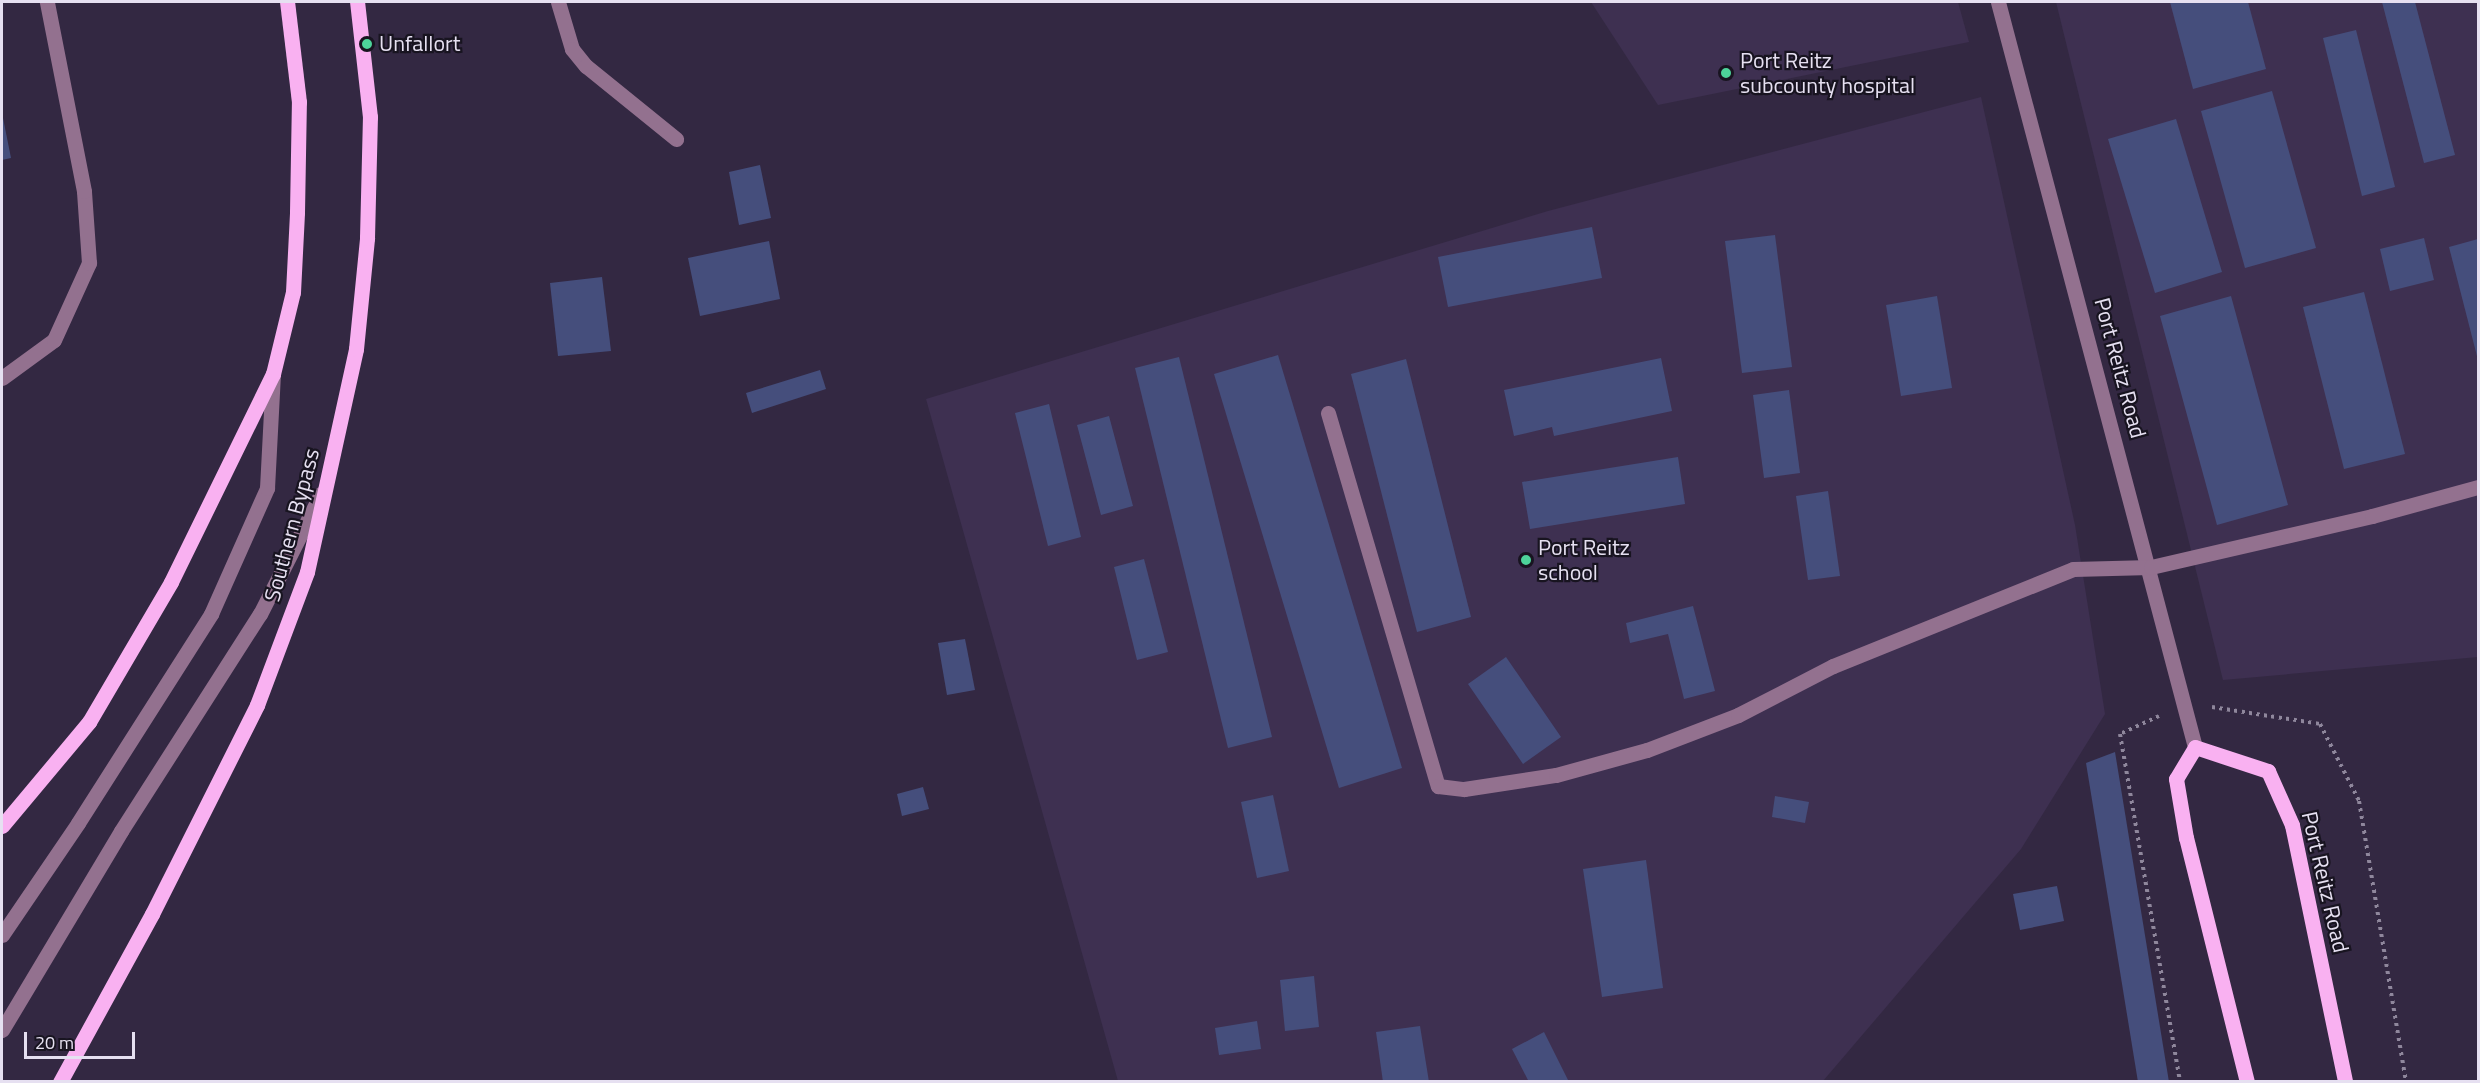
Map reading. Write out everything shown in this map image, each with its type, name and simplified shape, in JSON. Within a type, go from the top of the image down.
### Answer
[{"type":"main road","points":[[2,826],[89,722],[171,582],[273,374],[293,292],[297,212],[299,102],[287,2]]},
{"type":"main road","name":"Southern Bypass","points":[[60,1082],[157,904],[257,705],[307,572],[330,478],[357,349],[367,238],[370,117],[357,2]]},
{"type":"main road","points":[[2195,747],[2176,779],[2186,838],[2247,1082]]},
{"type":"main road","name":"Port Reitz Road","points":[[2195,747],[2268,771],[2292,825],[2345,1082]]},
{"type":"street","points":[[2,378],[54,340],[89,263],[84,191],[47,2]]},
{"type":"street","points":[[558,2],[572,49],[586,66],[676,139]]},
{"type":"street","name":"Port Reitz Road","points":[[1998,2],[2151,567],[2195,747]]},
{"type":"street","points":[[2,935],[78,823],[211,614],[267,488],[273,374]]},
{"type":"street","points":[[1328,413],[1438,786],[1464,789],[1533,779],[1647,750],[1738,716],[1833,666],[2073,568],[2151,567],[2372,516],[2478,487]]},
{"type":"street","points":[[2,1030],[121,831],[260,614],[330,478]]},
{"type":"path","points":[[2180,1082],[2120,734],[2184,705],[2244,710],[2320,724],[2359,801],[2406,1082]]},
{"type":"shaded area","name":"Port Reitz subcounty hospital","points":[[1591,2],[1958,2],[1969,42],[1658,105]]},
{"type":"shaded area","points":[[2056,2],[2478,2],[2478,657],[2223,680]]},
{"type":"shaded area","name":"Port Reitz school","points":[[1981,97],[2075,525],[2105,714],[2021,849],[1823,1081],[1118,1081],[926,399],[1548,211]]},
{"type":"building","points":[[2170,2],[2248,2],[2266,69],[2193,89]]},
{"type":"building","points":[[2382,2],[2415,2],[2455,155],[2424,163]]},
{"type":"building","points":[[2356,30],[2395,187],[2362,196],[2323,38]]},
{"type":"building","points":[[2272,91],[2316,248],[2245,268],[2201,111]]},
{"type":"building","points":[[2,113],[11,158],[2,160]]},
{"type":"building","points":[[2176,119],[2222,272],[2155,293],[2108,139]]},
{"type":"building","points":[[760,165],[771,218],[739,225],[729,172]]},
{"type":"building","points":[[1592,227],[1602,278],[1448,307],[1438,257]]},
{"type":"building","points":[[1775,235],[1792,367],[1742,373],[1725,241]]},
{"type":"building","points":[[2424,238],[2434,280],[2390,291],[2380,249]]},
{"type":"building","points":[[2478,239],[2478,360],[2449,247]]},
{"type":"building","points":[[769,241],[780,299],[700,316],[688,258]]},
{"type":"building","points":[[602,277],[611,351],[558,356],[550,283]]},
{"type":"building","points":[[2364,292],[2405,454],[2344,469],[2303,307]]},
{"type":"building","points":[[1937,296],[1952,388],[1901,396],[1886,305]]},
{"type":"building","points":[[2231,296],[2288,505],[2217,525],[2160,316]]},
{"type":"building","points":[[1278,355],[1402,768],[1339,788],[1214,374]]},
{"type":"building","points":[[1179,357],[1272,737],[1228,748],[1135,368]]},
{"type":"building","points":[[1661,358],[1672,411],[1554,436],[1552,427],[1514,436],[1504,390]]},
{"type":"building","points":[[1406,359],[1471,617],[1417,632],[1351,374]]},
{"type":"building","points":[[820,370],[826,389],[752,413],[746,393]]},
{"type":"building","points":[[1789,390],[1800,473],[1764,478],[1753,395]]},
{"type":"building","points":[[1049,404],[1081,537],[1048,546],[1015,413]]},
{"type":"building","points":[[1109,416],[1133,506],[1101,515],[1077,425]]},
{"type":"building","points":[[1678,457],[1685,504],[1530,529],[1522,482]]},
{"type":"building","points":[[1828,491],[1840,576],[1808,580],[1796,496]]},
{"type":"building","points":[[1144,559],[1168,652],[1137,660],[1114,567]]},
{"type":"building","points":[[1693,606],[1715,691],[1684,699],[1668,634],[1630,643],[1626,623]]},
{"type":"building","points":[[965,639],[975,690],[947,695],[938,643]]},
{"type":"building","points":[[1506,657],[1561,737],[1523,764],[1468,684]]},
{"type":"building","points":[[2115,752],[2169,1082],[2138,1082],[2086,763]]},
{"type":"building","points":[[923,787],[929,809],[902,816],[897,794]]},
{"type":"building","points":[[1273,795],[1289,871],[1257,878],[1241,802]]},
{"type":"building","points":[[1775,796],[1809,802],[1805,823],[1772,817]]},
{"type":"building","points":[[1646,860],[1663,988],[1602,997],[1583,869]]},
{"type":"building","points":[[2057,886],[2064,921],[2020,930],[2013,894]]},
{"type":"building","points":[[1314,976],[1319,1027],[1285,1031],[1280,980]]},
{"type":"building","points":[[1257,1021],[1261,1049],[1219,1055],[1215,1028]]},
{"type":"building","points":[[1420,1026],[1429,1082],[1383,1082],[1376,1032]]},
{"type":"building","points":[[1544,1032],[1569,1082],[1529,1082],[1512,1049]]},
{"type":"place","name":"Unfallort","points":[[367,44]]},
{"type":"place","name":"Port Reitz subcounty hospital","points":[[1726,73]]},
{"type":"place","name":"Port Reitz school","points":[[1526,560]]}]
